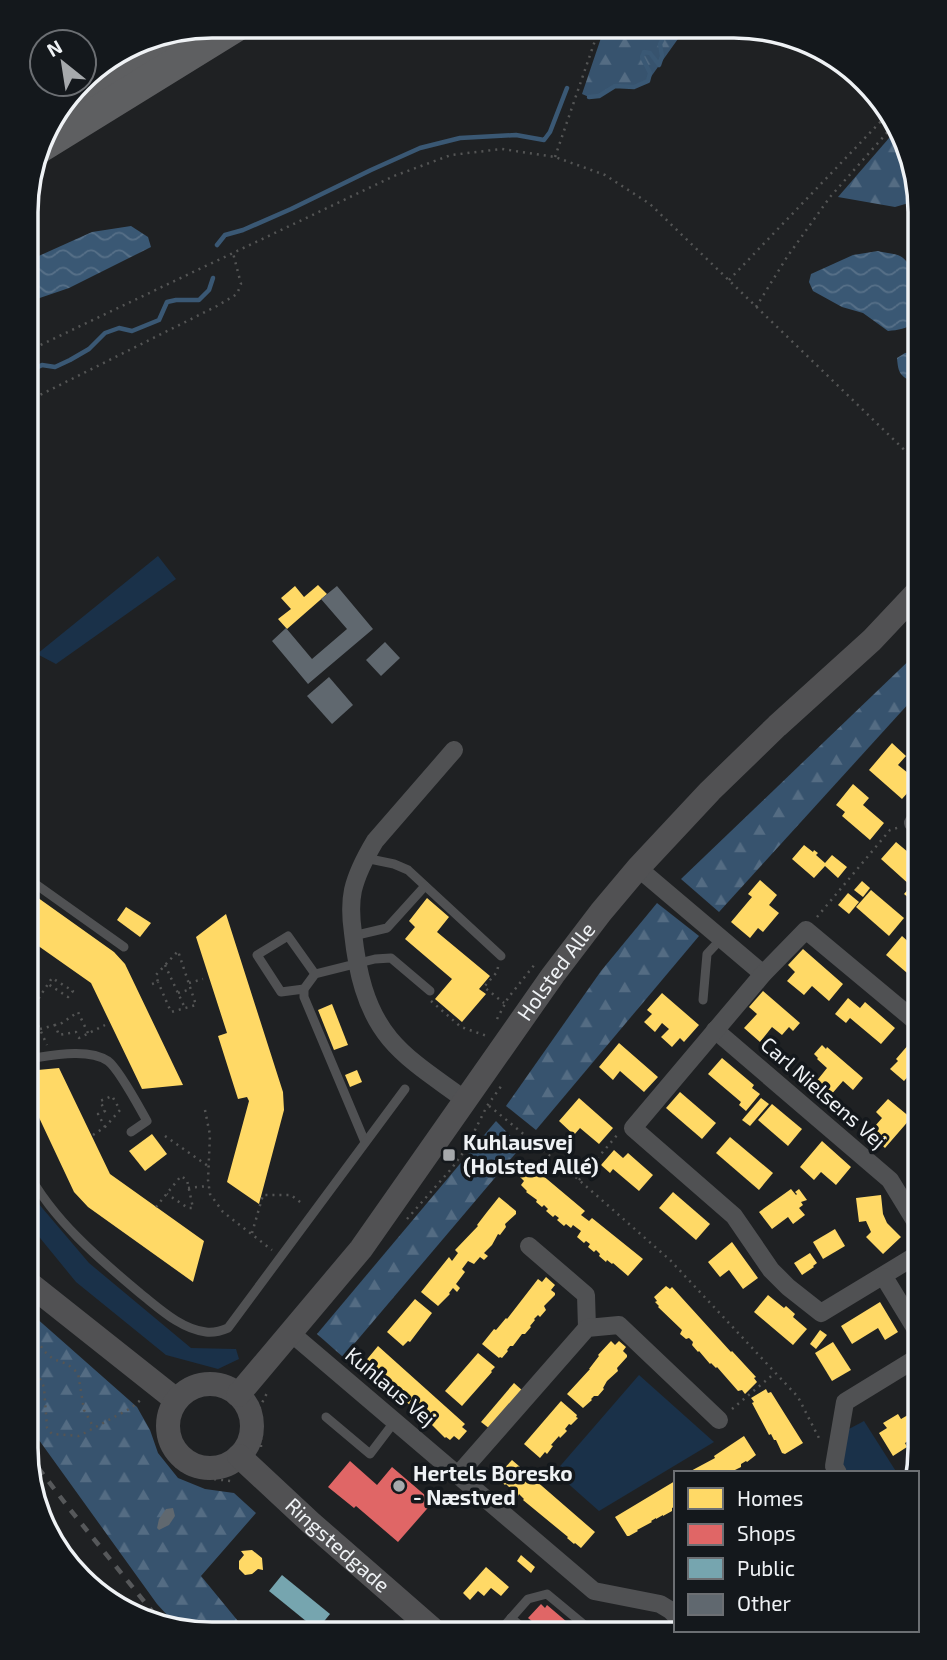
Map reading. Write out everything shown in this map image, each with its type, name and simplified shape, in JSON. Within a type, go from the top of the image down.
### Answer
[{"type":"highway","points":[[56,137],[217,38]]},
{"type":"highway","points":[[72,110],[181,42]]},
{"type":"highway","points":[[89,91],[175,43]]},
{"type":"highway","points":[[48,158],[95,128],[135,90]]},
{"type":"street","name":"Holsted Alle","points":[[246,1393],[476,1103],[523,1017],[601,912],[710,791],[872,640],[908,602]]},
{"type":"street","points":[[454,750],[375,841],[365,858],[353,890],[351,915],[357,964],[363,989],[375,1018],[404,1054],[476,1103]]},
{"type":"street","points":[[638,868],[763,975]]},
{"type":"street","points":[[908,1016],[806,930],[763,975],[633,1128],[734,1216],[771,1270],[821,1313],[908,1261]]},
{"type":"street","name":"Carl Nielsens Vej","points":[[715,1030],[890,1180],[908,1209]]},
{"type":"street","points":[[458,1475],[587,1328],[586,1295],[529,1246]]},
{"type":"street","points":[[884,1277],[908,1316]]},
{"type":"street","points":[[38,1291],[168,1394],[170,1440],[177,1453],[187,1462],[214,1468],[244,1460],[251,1432],[246,1393],[213,1384],[168,1394]]},
{"type":"street","points":[[587,1328],[619,1325],[719,1420]]},
{"type":"street","name":"Kuhlaus Vej","points":[[291,1333],[594,1591],[660,1604],[674,1614]]},
{"type":"street","points":[[836,1469],[845,1402],[908,1363]]},
{"type":"street","name":"Ringstedgade","points":[[244,1460],[424,1622]]},
{"type":"lane","points":[[365,858],[408,870],[501,956]]},
{"type":"lane","points":[[38,886],[124,947]]},
{"type":"lane","points":[[353,936],[387,928],[425,886]]},
{"type":"lane","points":[[304,989],[281,992],[257,955],[288,936],[315,974]]},
{"type":"lane","points":[[703,1000],[707,954],[721,939]]},
{"type":"lane","points":[[365,1142],[304,997],[304,989],[315,974],[375,959],[391,958],[430,991]]},
{"type":"lane","points":[[38,1058],[88,1054],[111,1064],[147,1121],[131,1132]]},
{"type":"lane","points":[[38,1191],[93,1254],[167,1314],[195,1329],[213,1332],[228,1328],[405,1089]]},
{"type":"lane","points":[[326,1417],[370,1454],[395,1421]]},
{"type":"lane","points":[[508,1622],[528,1599],[547,1594],[581,1622]]},
{"type":"lane","points":[[511,1618],[516,1622]]},
{"type":"path","points":[[555,157],[595,38]]},
{"type":"path","points":[[728,281],[882,120]]},
{"type":"path","points":[[756,307],[787,257],[830,198],[888,131]]},
{"type":"path","points":[[38,346],[394,176],[452,155],[502,149],[555,157],[605,175],[650,204],[908,453]]},
{"type":"path","points":[[38,396],[237,294],[242,284],[233,253]]},
{"type":"path","points":[[806,930],[890,830],[908,825]]},
{"type":"path","points":[[178,951],[196,1005],[171,1012],[158,982],[156,975],[178,951]]},
{"type":"path","points":[[501,956],[497,972],[484,987],[523,1017]]},
{"type":"path","points":[[165,965],[185,1008]]},
{"type":"path","points":[[38,1000],[48,984],[52,978],[73,991],[68,997],[48,984]]},
{"type":"path","points":[[189,983],[203,979]]},
{"type":"path","points":[[152,984],[158,982]]},
{"type":"path","points":[[178,993],[191,989]]},
{"type":"path","points":[[430,991],[431,1001],[461,1027],[507,1042]]},
{"type":"path","points":[[163,1009],[169,1007]]},
{"type":"path","points":[[40,1030],[62,1023],[78,1012],[88,1033]]},
{"type":"path","points":[[38,1025],[52,1056]]},
{"type":"path","points":[[55,1025],[59,1035],[76,1032],[79,1038],[105,1025]]},
{"type":"path","points":[[406,1221],[465,1150],[476,1103],[507,1077]]},
{"type":"path","points":[[93,1135],[105,1127],[120,1110],[112,1096],[100,1101],[105,1111],[98,1114],[105,1127]]},
{"type":"path","points":[[476,1103],[492,1108],[670,1260],[798,1397],[836,1469]]},
{"type":"path","points":[[205,1110],[210,1135],[210,1194],[218,1207],[280,1256]]},
{"type":"path","points":[[579,1180],[620,1132],[633,1128]]},
{"type":"path","points":[[165,1136],[208,1166]]},
{"type":"path","points":[[156,1207],[181,1176],[187,1181],[193,1208],[188,1208],[167,1194]]},
{"type":"path","points":[[188,1188],[208,1186]]},
{"type":"path","points":[[252,1233],[263,1195],[291,1195],[314,1211]]},
{"type":"path","points":[[38,1342],[53,1359],[67,1364],[78,1373],[84,1410],[94,1428]]},
{"type":"path","points":[[719,1420],[775,1373]]},
{"type":"path","points":[[38,1375],[44,1387],[47,1428],[52,1434],[79,1437],[131,1408],[168,1394],[189,1380],[200,1377],[246,1393],[261,1418],[261,1450],[244,1460],[232,1481],[205,1479],[182,1471],[168,1458],[160,1438],[159,1419],[168,1394]]},
{"type":"shaded area","points":[[158,556],[176,579],[56,664],[38,653]]},
{"type":"shaded area","points":[[38,1203],[89,1263],[191,1348],[236,1349],[239,1359],[218,1369],[166,1355],[76,1282],[38,1235]]},
{"type":"shaded area","points":[[639,1375],[714,1442],[599,1511],[555,1472]]},
{"type":"shaded area","points":[[864,1421],[896,1471],[846,1471],[842,1465],[847,1430]]},
{"type":"green space","points":[[601,38],[679,38],[648,81],[634,87],[615,86],[599,96],[589,97],[582,94]]},
{"type":"green space","points":[[891,136],[903,167],[908,203],[895,207],[838,197]]},
{"type":"green space","points":[[908,661],[908,704],[719,912],[681,879]]},
{"type":"green space","points":[[657,903],[699,936],[536,1130],[506,1106],[601,971]]},
{"type":"green space","points":[[496,1121],[521,1147],[343,1357],[317,1334]]},
{"type":"green space","points":[[38,1320],[137,1407],[150,1430],[158,1453],[178,1478],[205,1489],[234,1493],[256,1513],[201,1576],[239,1622],[212,1622],[168,1616],[38,1439]]},
{"type":"water","points":[[131,226],[148,237],[151,247],[69,288],[38,299],[38,256],[92,232]]},
{"type":"water","points":[[878,251],[895,254],[906,261],[908,326],[888,331],[863,313],[842,307],[813,291],[809,282],[811,274],[853,255]]},
{"type":"water","points":[[908,353],[908,379],[900,372],[897,358]]},
{"type":"building: Homes","points":[[318,585],[327,594],[287,629],[278,619],[291,609],[281,598],[295,586],[304,597]]},
{"type":"building: Homes","points":[[892,743],[906,756],[898,765],[908,773],[908,792],[902,799],[869,770]]},
{"type":"building: Homes","points":[[853,784],[869,798],[863,805],[884,823],[870,840],[842,816],[845,812],[836,805]]},
{"type":"building: Homes","points":[[896,842],[908,852],[908,883],[881,859]]},
{"type":"building: Homes","points":[[804,845],[818,853],[816,855],[825,863],[832,855],[847,867],[838,878],[825,866],[814,878],[792,859]]},
{"type":"building: Homes","points":[[760,880],[777,895],[769,905],[779,913],[763,932],[758,928],[750,938],[731,922],[752,897],[748,894]]},
{"type":"building: Homes","points":[[862,881],[870,888],[863,897],[854,890]]},
{"type":"building: Homes","points":[[871,890],[904,918],[889,936],[856,907]]},
{"type":"building: Homes","points":[[848,893],[859,902],[849,914],[838,905]]},
{"type":"building: Homes","points":[[38,898],[114,952],[125,964],[183,1085],[142,1089],[91,983],[38,946]]},
{"type":"building: Homes","points":[[427,898],[449,917],[437,932],[490,976],[479,989],[486,994],[462,1022],[435,999],[452,979],[405,939],[415,927],[409,921]]},
{"type":"building: Homes","points":[[126,907],[151,923],[140,937],[117,920]]},
{"type":"building: Homes","points":[[226,914],[283,1092],[284,1110],[259,1204],[227,1182],[249,1101],[247,1097],[238,1099],[218,1036],[227,1033],[196,937]]},
{"type":"building: Homes","points":[[902,936],[908,941],[908,974],[886,955]]},
{"type":"building: Homes","points":[[803,949],[843,984],[829,1001],[812,986],[804,995],[787,981],[795,972],[788,965]]},
{"type":"building: Homes","points":[[763,991],[800,1023],[793,1031],[789,1027],[782,1035],[772,1027],[760,1042],[744,1028],[757,1014],[749,1007]]},
{"type":"building: Homes","points":[[662,993],[699,1025],[684,1042],[680,1038],[672,1047],[661,1037],[669,1029],[662,1023],[655,1032],[644,1022],[652,1014],[647,1010]]},
{"type":"building: Homes","points":[[848,998],[860,1008],[865,1002],[895,1028],[881,1044],[850,1018],[846,1023],[835,1014]]},
{"type":"building: Homes","points":[[332,1004],[348,1045],[334,1050],[318,1010]]},
{"type":"building: Homes","points":[[619,1043],[658,1077],[644,1092],[620,1071],[613,1080],[599,1067]]},
{"type":"building: Homes","points":[[822,1045],[863,1078],[853,1090],[843,1081],[830,1096],[815,1083],[827,1068],[814,1054]]},
{"type":"building: Homes","points":[[908,1045],[908,1076],[904,1081],[890,1069],[898,1061],[896,1059]]},
{"type":"building: Homes","points":[[722,1058],[754,1085],[752,1088],[760,1094],[746,1111],[739,1105],[741,1102],[708,1074]]},
{"type":"building: Homes","points":[[59,1068],[110,1174],[204,1241],[193,1282],[88,1207],[74,1192],[38,1115],[38,1070]]},
{"type":"building: Homes","points":[[357,1070],[362,1082],[350,1087],[345,1075]]},
{"type":"building: Homes","points":[[680,1092],[716,1123],[702,1139],[666,1108]]},
{"type":"building: Homes","points":[[579,1098],[613,1128],[599,1144],[580,1128],[574,1135],[559,1121]]},
{"type":"building: Homes","points":[[761,1098],[769,1104],[750,1126],[742,1120]]},
{"type":"building: Homes","points":[[888,1099],[908,1116],[908,1121],[885,1148],[869,1133],[882,1118],[876,1112]]},
{"type":"building: Homes","points":[[772,1104],[802,1129],[788,1146],[758,1120]]},
{"type":"building: Homes","points":[[152,1134],[167,1154],[145,1171],[129,1151]]},
{"type":"building: Homes","points":[[730,1137],[773,1173],[759,1190],[716,1153]]},
{"type":"building: Homes","points":[[822,1141],[851,1167],[836,1185],[821,1172],[814,1180],[800,1167]]},
{"type":"building: Homes","points":[[614,1150],[623,1158],[628,1153],[653,1175],[639,1191],[613,1169],[610,1173],[601,1165]]},
{"type":"building: Homes","points":[[526,1169],[531,1173],[535,1169],[585,1211],[581,1215],[589,1221],[592,1218],[643,1259],[628,1276],[613,1263],[607,1260],[606,1262],[596,1250],[594,1252],[588,1247],[590,1244],[577,1237],[581,1231],[573,1225],[571,1228],[566,1224],[564,1226],[557,1220],[559,1218],[555,1215],[553,1217],[544,1205],[542,1207],[526,1192],[521,1185],[524,1181],[520,1177]]},
{"type":"building: Homes","points":[[791,1189],[796,1195],[795,1192],[799,1189],[807,1200],[801,1202],[803,1205],[799,1208],[805,1215],[793,1224],[788,1217],[772,1229],[759,1212]]},
{"type":"building: Homes","points":[[673,1192],[710,1224],[696,1240],[659,1208]]},
{"type":"building: Homes","points":[[881,1195],[887,1223],[901,1237],[883,1254],[866,1237],[871,1232],[866,1221],[859,1222],[856,1198]]},
{"type":"building: Homes","points":[[499,1197],[516,1211],[516,1214],[505,1224],[506,1227],[484,1253],[488,1256],[484,1260],[480,1257],[474,1264],[468,1261],[462,1269],[465,1272],[456,1284],[460,1288],[457,1292],[453,1288],[438,1306],[421,1292],[449,1257],[452,1261],[458,1253],[455,1250],[478,1226]]},
{"type":"building: Homes","points":[[835,1229],[845,1246],[823,1259],[813,1242]]},
{"type":"building: Homes","points":[[732,1242],[758,1278],[743,1289],[729,1270],[720,1277],[708,1262]]},
{"type":"building: Homes","points":[[810,1253],[817,1263],[802,1275],[794,1263]]},
{"type":"building: Homes","points":[[546,1277],[555,1285],[551,1290],[555,1295],[525,1334],[499,1358],[482,1344],[494,1329],[507,1319],[538,1279],[542,1282]]},
{"type":"building: Homes","points":[[666,1286],[670,1289],[672,1287],[756,1377],[754,1378],[757,1382],[745,1394],[742,1390],[738,1391],[717,1367],[698,1352],[689,1338],[686,1339],[680,1334],[682,1330],[658,1307],[654,1297]]},
{"type":"building: Homes","points":[[768,1295],[784,1308],[786,1306],[795,1314],[793,1317],[807,1329],[793,1345],[754,1312]]},
{"type":"building: Homes","points":[[415,1299],[432,1313],[410,1342],[403,1346],[387,1332]]},
{"type":"building: Homes","points":[[880,1302],[898,1332],[885,1340],[878,1328],[852,1344],[841,1326]]},
{"type":"building: Homes","points":[[820,1330],[827,1335],[816,1349],[810,1344]]},
{"type":"building: Homes","points":[[611,1341],[615,1345],[619,1341],[626,1347],[623,1351],[627,1357],[598,1396],[594,1396],[583,1408],[567,1394]]},
{"type":"building: Homes","points":[[833,1342],[851,1370],[832,1381],[815,1353]]},
{"type":"building: Homes","points":[[378,1346],[465,1424],[462,1427],[467,1431],[459,1440],[454,1436],[450,1440],[445,1438],[369,1369],[364,1363]]},
{"type":"building: Homes","points":[[478,1353],[495,1367],[462,1406],[445,1391]]},
{"type":"building: Homes","points":[[514,1383],[523,1391],[490,1429],[481,1422]]},
{"type":"building: Homes","points":[[766,1389],[768,1393],[771,1392],[803,1443],[785,1454],[771,1434],[769,1435],[752,1403],[754,1402],[751,1398]]},
{"type":"building: Homes","points":[[561,1401],[578,1418],[569,1424],[565,1429],[567,1431],[551,1445],[553,1446],[547,1454],[545,1452],[540,1458],[524,1444]]},
{"type":"building: Homes","points":[[898,1414],[901,1419],[908,1415],[908,1441],[905,1443],[907,1447],[893,1456],[879,1433],[887,1428],[883,1423]]},
{"type":"building: Homes","points":[[744,1436],[756,1455],[733,1471],[691,1471],[715,1458],[714,1456]]},
{"type":"building: Homes","points":[[512,1460],[595,1532],[581,1548],[498,1478]]},
{"type":"building: Homes","points":[[674,1482],[672,1511],[629,1536],[615,1517]]},
{"type":"building: Homes","points":[[252,1550],[262,1558],[263,1570],[258,1569],[245,1575],[239,1569],[239,1561],[244,1555],[241,1551]]},
{"type":"building: Homes","points":[[521,1555],[535,1567],[531,1573],[517,1561]]},
{"type":"building: Homes","points":[[486,1567],[509,1587],[501,1596],[491,1588],[484,1596],[478,1591],[470,1600],[463,1593]]},
{"type":"building: Shops","points":[[350,1461],[377,1485],[392,1467],[433,1502],[398,1542],[356,1506],[354,1508],[328,1487]]},
{"type":"building: Shops","points":[[541,1604],[545,1608],[547,1605],[567,1622],[533,1622],[528,1618]]},
{"type":"building: Public","points":[[282,1575],[330,1614],[324,1622],[307,1622],[269,1591]]},
{"type":"building: Other","points":[[337,586],[373,629],[308,684],[272,641],[286,628],[312,659],[347,629],[321,599]]},
{"type":"building: Other","points":[[385,642],[400,658],[381,676],[366,660]]},
{"type":"building: Other","points":[[329,677],[353,705],[332,724],[307,696]]},
{"type":"building: Other","points":[[173,1508],[175,1516],[169,1525],[159,1530],[159,1519],[166,1509]]},
{"type":"waterway","points":[[589,97],[599,96],[615,86],[634,87],[648,81],[650,73],[642,57],[644,52],[650,53],[659,65],[662,56],[660,44],[663,38]]},
{"type":"waterway","points":[[217,245],[225,235],[291,209],[420,148],[460,138],[516,135],[544,140],[550,132],[567,88]]},
{"type":"waterway","points":[[38,367],[55,367],[70,360],[89,349],[105,333],[119,328],[132,331],[159,320],[167,302],[199,300],[209,290],[213,278]]},
{"type":"railway","points":[[41,1471],[151,1610]]},
{"type":"place","name":"Kuhlausvej (Holsted Allé)","points":[[449,1155]]},
{"type":"place","name":"Hertels Boresko - Næstved","points":[[399,1486]]}]
